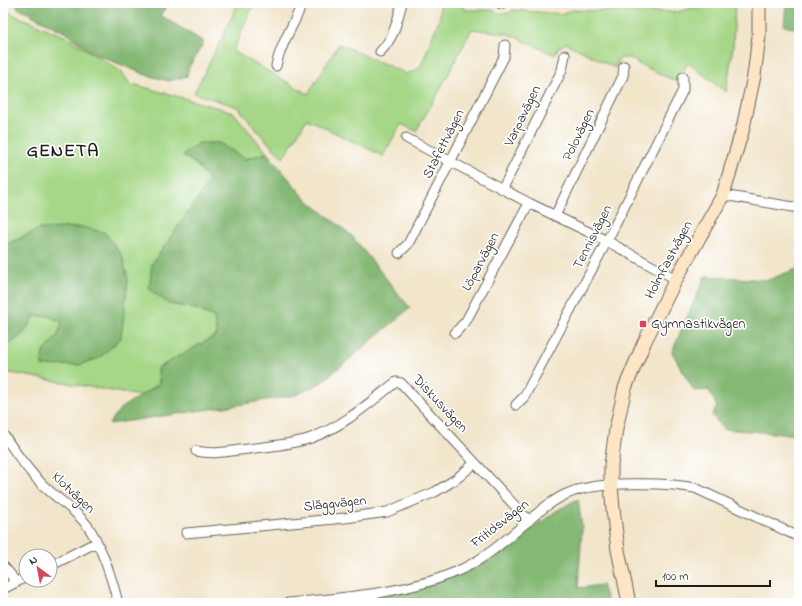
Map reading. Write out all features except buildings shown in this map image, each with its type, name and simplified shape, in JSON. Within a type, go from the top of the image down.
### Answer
[{"type":"street","points":[[276,66],[278,55],[296,19],[302,3]]},
{"type":"street","points":[[380,52],[390,42],[402,3]]},
{"type":"street","name":"Holmfastvägen","points":[[629,603],[618,550],[611,485],[616,428],[625,388],[644,343],[676,279],[723,195],[743,128],[754,76],[759,36],[760,3]]},
{"type":"street","name":"Stafettvägen","points":[[400,253],[408,244],[504,57],[505,45]]},
{"type":"street","name":"Varpavägen","points":[[503,188],[562,70],[564,55]]},
{"type":"street","name":"Polovägen","points":[[555,216],[623,76],[624,66]]},
{"type":"street","name":"Tennisvägen","points":[[516,405],[524,397],[607,241],[683,90],[683,77]]},
{"type":"street","points":[[406,138],[529,203],[607,241],[676,279]]},
{"type":"street","points":[[723,195],[799,208]]},
{"type":"street","name":"Löparvägen","points":[[455,333],[466,321],[529,203]]},
{"type":"street","name":"Diskusvägen","points":[[196,451],[210,454],[285,444],[311,438],[327,431],[349,418],[396,382],[401,383],[529,521]]},
{"type":"street","name":"Klotvägen","points":[[3,434],[32,474],[62,503],[78,515],[90,530],[97,542],[107,567],[118,603]]},
{"type":"street","name":"Släggvägen","points":[[186,533],[345,518],[387,512],[435,492],[456,479],[475,463]]},
{"type":"street","name":"Fritidsvägen","points":[[288,603],[339,599],[422,584],[460,570],[490,552],[546,506],[569,493],[595,486],[678,485],[695,488],[799,536]]},
{"type":"street","points":[[58,562],[97,542]]},
{"type":"street","points":[[3,566],[11,575],[15,583]]},
{"type":"street","points":[[3,589],[18,581]]},
{"type":"green space","points":[[15,3],[169,3],[160,15],[204,42],[189,67],[187,76],[169,81],[146,75],[93,53],[66,33],[18,8]]},
{"type":"green space","points":[[238,3],[254,3],[233,51],[308,94],[339,44],[407,74],[420,68],[440,17],[440,3],[463,3],[464,10],[494,10],[498,13],[510,13],[512,10],[564,14],[571,10],[676,12],[714,3],[735,3],[733,46],[726,92],[688,63],[677,82],[637,63],[631,58],[620,58],[615,68],[566,43],[558,48],[555,55],[509,34],[472,29],[440,90],[416,131],[401,124],[383,156],[307,119],[283,158],[260,134],[238,107],[194,93]]},
{"type":"green space","points":[[786,3],[799,3],[799,29],[784,26]]},
{"type":"green space","points":[[3,10],[66,37],[122,72],[131,86],[136,85],[233,112],[267,153],[245,159],[219,143],[183,155],[198,166],[210,181],[152,264],[169,304],[196,309],[214,317],[217,335],[158,368],[159,384],[140,396],[11,373],[3,373],[3,349],[23,334],[35,316],[48,316],[63,322],[58,335],[43,353],[42,366],[58,365],[99,358],[121,338],[40,229],[3,246]]},
{"type":"green space","points":[[199,143],[219,143],[245,159],[267,153],[305,198],[351,235],[410,308],[322,382],[296,395],[109,424],[121,408],[159,384],[158,368],[217,335],[214,317],[196,309],[169,304],[149,289],[152,264],[210,181],[198,166],[183,155]]},
{"type":"green space","points":[[81,227],[104,232],[122,255],[128,279],[121,338],[99,358],[79,365],[42,366],[43,353],[58,335],[62,322],[48,316],[35,316],[23,334],[3,349],[3,246],[40,229]]},
{"type":"green space","points":[[799,268],[799,435],[723,429],[712,415],[717,407],[709,390],[694,391],[672,352],[705,276],[768,280]]},
{"type":"green space","points":[[578,499],[582,528],[578,588],[602,585],[608,603],[318,603],[362,599],[477,564],[514,542],[556,511]]},
{"type":"place","name":"Gymnastikvägen","points":[[643,324]]},
{"type":"district","name":"GENETA","points":[[63,152]]}]
